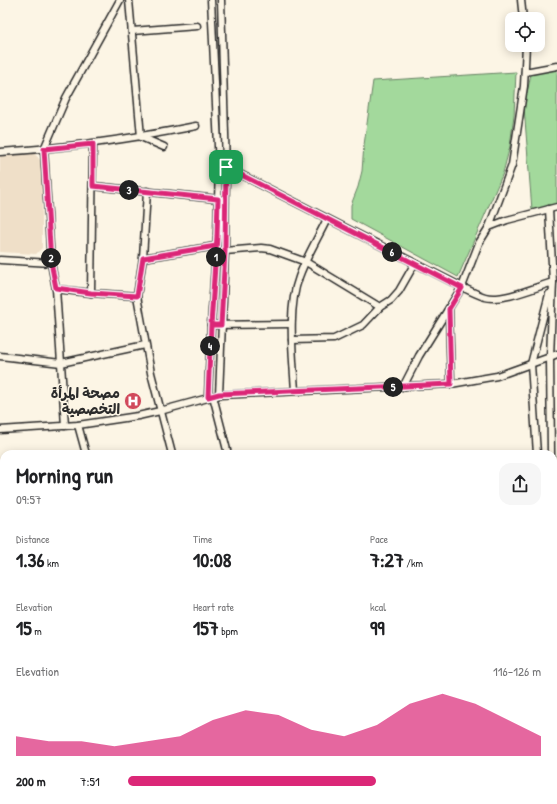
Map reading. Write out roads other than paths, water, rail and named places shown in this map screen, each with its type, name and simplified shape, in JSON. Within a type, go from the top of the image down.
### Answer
[{"type":"street","points":[[65,426],[56,288],[51,262],[44,149],[66,98],[120,0]]},
{"type":"street","points":[[129,0],[141,137]]},
{"type":"street","points":[[211,0],[219,167],[211,325],[214,396],[227,450]]},
{"type":"street","points":[[214,396],[221,325],[225,251],[226,167],[221,0]]},
{"type":"street","points":[[521,0],[522,12]]},
{"type":"street","points":[[132,31],[198,26]]},
{"type":"street","points":[[403,386],[419,356],[462,288],[479,243],[489,226],[512,165],[525,72],[526,52]]},
{"type":"street","points":[[525,72],[557,66]]},
{"type":"street","points":[[0,152],[93,144],[141,137],[196,126]]},
{"type":"street","points":[[141,137],[164,147]]},
{"type":"street","points":[[91,293],[93,144]]},
{"type":"street","points":[[226,167],[462,288],[485,297],[499,298],[553,282]]},
{"type":"street","points":[[93,186],[218,199]]},
{"type":"street","points":[[147,191],[143,258],[137,296],[160,412],[171,450]]},
{"type":"street","points":[[489,226],[557,207]]},
{"type":"street","points":[[549,209],[553,282],[550,358],[551,450]]},
{"type":"street","points":[[295,391],[291,324],[298,278],[327,218]]},
{"type":"street","points":[[143,258],[216,246]]},
{"type":"street","points":[[225,251],[261,248],[270,249],[306,262],[380,306]]},
{"type":"street","points":[[0,260],[51,262]]},
{"type":"street","points":[[292,340],[334,339],[363,325],[380,306],[390,300],[399,291],[415,263]]},
{"type":"street","points":[[537,450],[531,364],[553,282]]},
{"type":"street","points":[[56,288],[91,293],[137,296]]},
{"type":"street","points":[[449,309],[451,384]]},
{"type":"street","points":[[211,325],[291,324]]},
{"type":"street","points":[[551,333],[557,338]]},
{"type":"street","points":[[0,356],[61,363],[146,345]]},
{"type":"street","points":[[0,430],[78,425],[160,412],[214,396],[451,384],[496,376],[550,358],[557,354]]},
{"type":"street","points":[[78,425],[85,450]]},
{"type":"place","name":"مصحة المرأة التخصصية","points":[[133,401]]}]
